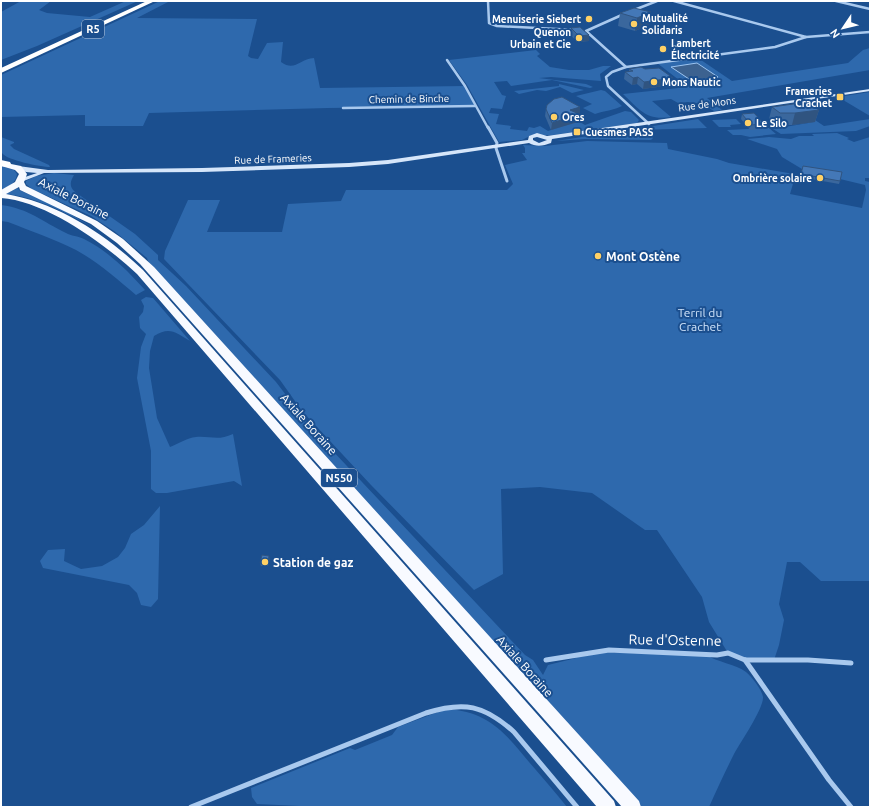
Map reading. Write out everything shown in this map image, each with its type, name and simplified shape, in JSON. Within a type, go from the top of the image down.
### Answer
[{"type":"highway","name":"R5","points":[[1,66],[144,1]]},
{"type":"highway","name":"R5","points":[[1,71],[152,1]]},
{"type":"highway","points":[[11,58],[54,42]]},
{"type":"highway","points":[[1,194],[20,181],[23,174],[18,168],[3,164]]},
{"type":"highway","name":"Axiale Boraine","points":[[20,181],[23,188],[76,213],[109,233],[151,269],[633,807]]},
{"type":"highway","name":"Axiale Boraine","points":[[1,194],[34,205],[72,221],[114,248],[135,267],[608,807]]},
{"type":"main road","name":"Rue de Mons","points":[[548,139],[870,90]]},
{"type":"main road","points":[[497,146],[530,141],[541,144],[547,143],[548,139],[540,135],[533,136],[529,139],[530,141]]},
{"type":"main road","name":"Rue de Frameries","points":[[48,172],[202,170],[349,165],[388,162],[497,146]]},
{"type":"main road","points":[[18,168],[48,172]]},
{"type":"main road","points":[[20,181],[48,172]]},
{"type":"street","points":[[488,1],[489,23],[497,26],[586,30],[656,1]]},
{"type":"street","points":[[674,1],[806,37]]},
{"type":"street","points":[[836,1],[870,9]]},
{"type":"street","points":[[586,30],[626,67]]},
{"type":"street","points":[[647,123],[606,82],[606,77],[609,74],[626,67],[775,47],[806,37],[870,32]]},
{"type":"street","name":"Chemin de Binche","points":[[447,60],[465,86],[497,143],[506,181]]},
{"type":"street","name":"Chemin de Binche","points":[[343,108],[475,106]]},
{"type":"street","name":"Rue d'Ostenne","points":[[546,660],[609,650],[699,655],[717,655],[728,653],[745,660],[808,660],[851,663]]},
{"type":"street","points":[[745,660],[829,780],[851,807]]},
{"type":"street","points":[[191,807],[426,713],[443,707],[458,705],[475,707],[490,712],[504,722],[577,807]]},
{"type":"green space","points":[[21,1],[51,1],[39,10],[47,13],[90,17],[126,1],[138,1],[37,46],[1,60],[1,12]]},
{"type":"green space","points":[[160,1],[170,1],[137,18],[257,19],[248,56],[258,59],[267,43],[283,42],[281,62],[286,65],[294,65],[304,60],[314,58],[320,88],[465,86],[475,106],[149,113],[143,126],[85,126],[85,115],[1,117],[1,75]]},
{"type":"green space","points":[[870,48],[870,70],[707,98],[722,110],[714,111],[702,104],[688,102],[678,103],[671,99],[652,101],[671,117],[655,117],[644,113],[623,94],[688,87],[657,63],[698,58],[732,81],[848,63],[863,50]]},
{"type":"green space","points":[[536,50],[540,54],[537,56],[550,67],[569,70],[589,70],[603,66],[611,66],[600,74],[601,81],[551,77],[539,78],[586,84],[593,87],[590,88],[552,80],[511,86],[507,81],[494,82],[502,95],[506,96],[502,109],[491,108],[489,113],[499,114],[496,124],[511,126],[510,129],[527,131],[529,127],[534,128],[540,126],[548,131],[578,121],[585,125],[625,111],[631,112],[639,120],[637,123],[553,135],[532,135],[522,140],[499,142],[467,85],[449,60]]},
{"type":"green space","points":[[559,84],[584,90],[572,93],[560,87],[546,91],[537,90],[519,94],[514,91],[559,86]]},
{"type":"green space","points":[[601,90],[605,91],[622,106],[595,114],[583,108],[592,104],[576,96]]},
{"type":"green space","points":[[870,92],[870,116],[838,97]]},
{"type":"green space","points":[[806,114],[824,126],[870,119],[870,126],[856,131],[781,134],[773,129],[814,122]]},
{"type":"green space","points":[[698,119],[707,128],[637,130],[641,138],[652,137],[653,138],[651,140],[585,139],[556,141]]},
{"type":"green space","points":[[736,119],[741,124],[730,125],[731,127],[719,127],[712,120]]},
{"type":"green space","points":[[769,128],[776,134],[750,137],[733,135],[727,130]]},
{"type":"green space","name":"Terril du Crachet","points":[[837,133],[854,142],[870,137],[870,178],[865,178],[865,181],[870,182],[870,581],[821,581],[800,562],[787,562],[779,604],[784,620],[779,645],[774,660],[745,660],[728,653],[709,622],[702,597],[657,530],[645,530],[592,493],[540,487],[501,489],[503,574],[474,590],[371,485],[302,411],[280,380],[164,259],[165,251],[188,200],[220,200],[207,232],[282,232],[288,204],[341,201],[346,190],[507,190],[513,184],[505,165],[527,160],[522,153],[525,153],[525,148],[523,145],[545,146],[587,141],[667,143],[668,149],[717,159],[729,163],[794,174],[795,177],[790,194],[862,208],[866,190],[865,185],[840,179],[841,177],[802,169],[782,157],[777,149],[747,139],[769,137],[791,139],[799,136],[814,136],[812,134]]},
{"type":"green space","points":[[1,137],[14,142],[10,145],[14,149],[49,165],[50,167],[24,163],[5,156],[1,150]]},
{"type":"green space","points":[[1,166],[14,170],[17,174],[9,186],[1,190]]},
{"type":"green space","points":[[54,173],[74,175],[71,184],[75,192],[135,234],[158,255],[158,260],[186,286],[276,382],[330,448],[525,655],[533,660],[543,675],[548,665],[576,658],[576,655],[591,652],[707,655],[746,672],[761,691],[763,697],[762,702],[756,717],[734,754],[709,807],[633,807],[151,269],[147,258],[114,231],[91,216],[32,189],[26,184],[26,181],[36,176]]},
{"type":"green space","points":[[18,188],[19,190],[56,206],[103,233],[43,203],[5,194]]},
{"type":"green space","points":[[1,205],[28,212],[57,229],[82,238],[93,244],[117,262],[145,290],[136,295],[100,265],[76,250],[34,232],[8,222],[1,221]]},
{"type":"green space","points":[[146,297],[153,298],[190,341],[177,333],[164,331],[154,336],[150,351],[149,368],[157,418],[170,447],[196,437],[219,438],[233,434],[242,486],[234,481],[167,493],[156,493],[151,489],[151,451],[137,378],[141,347],[146,334],[140,328],[139,317],[143,312],[144,306],[141,300]]},
{"type":"green space","points":[[160,506],[158,599],[151,607],[141,605],[137,593],[129,585],[43,568],[40,561],[48,550],[65,549],[64,561],[81,569],[102,566],[118,557],[125,548],[131,534],[144,525]]},
{"type":"green space","points":[[446,709],[473,714],[494,725],[512,742],[567,807],[321,807],[257,804],[252,797],[251,788],[350,748],[355,750],[392,735],[398,727]]},
{"type":"shaded area","points":[[697,63],[718,77],[692,81],[671,67]]},
{"type":"building","points":[[634,8],[651,12],[637,18],[620,13]]},
{"type":"building","points":[[580,27],[589,35],[579,36],[571,28]]},
{"type":"building","points":[[641,67],[645,69],[659,68],[673,78],[644,82],[638,77],[633,78],[625,72],[633,71],[629,69]]},
{"type":"building","points":[[562,97],[580,107],[570,110],[579,114],[552,123],[546,109],[547,105],[554,99]]},
{"type":"building","points":[[807,102],[819,110],[780,113],[772,107]]},
{"type":"building","points":[[754,113],[764,124],[751,125],[742,114]]},
{"type":"building","points":[[803,166],[842,172],[840,181],[801,174]]},
{"type":"building","points":[[262,555],[269,556],[268,563],[260,563]]},
{"type":"place","name":"Menuiserie Siebert","points":[[589,19]]},
{"type":"place","name":"Mutualité Solidaris","points":[[634,24]]},
{"type":"place","name":"Quenon Urbain et Cie","points":[[579,38]]},
{"type":"place","name":"Lambert Électricité","points":[[663,49]]},
{"type":"place","name":"Mons Nautic","points":[[654,82]]},
{"type":"place","name":"Frameries Crachet","points":[[840,97]]},
{"type":"place","name":"Ores","points":[[554,117]]},
{"type":"place","name":"Le Silo","points":[[748,123]]},
{"type":"place","name":"Cuesmes PASS","points":[[577,132]]},
{"type":"place","name":"Ombrière solaire","points":[[820,178]]},
{"type":"place","name":"Mont Ostène","points":[[598,256]]},
{"type":"place","name":"Station de gaz","points":[[265,562]]}]
